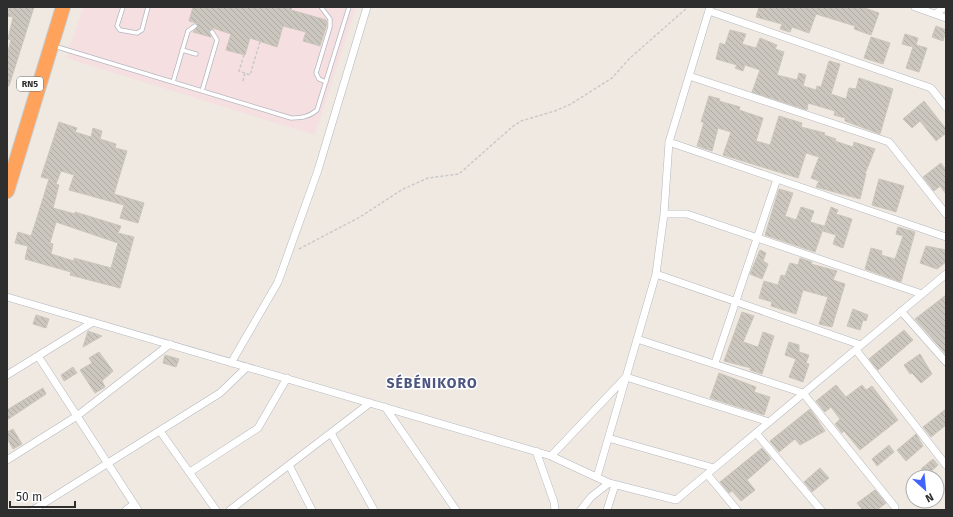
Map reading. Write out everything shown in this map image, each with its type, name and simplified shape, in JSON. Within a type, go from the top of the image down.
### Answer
[{"type":"highway","name":"RN5","points":[[7,161],[53,7]]},
{"type":"highway","name":"RN5","points":[[7,191],[63,7]]},
{"type":"street","points":[[231,363],[278,282],[318,170],[367,7]]},
{"type":"street","points":[[915,7],[946,18]]},
{"type":"street","points":[[936,14],[944,7]]},
{"type":"street","points":[[597,477],[656,274],[664,214],[669,142],[710,9],[930,88],[946,107]]},
{"type":"street","points":[[689,76],[889,142],[946,214]]},
{"type":"street","points":[[669,142],[946,237]]},
{"type":"street","points":[[716,364],[777,179]]},
{"type":"street","points":[[664,214],[687,214],[922,294]]},
{"type":"street","points":[[656,274],[736,301],[858,347],[946,465]]},
{"type":"street","points":[[7,297],[536,451],[551,456],[612,484],[676,500],[946,274]]},
{"type":"street","points":[[901,311],[946,362]]},
{"type":"street","points":[[7,375],[93,322]]},
{"type":"street","points":[[637,339],[803,393],[895,507]]},
{"type":"street","points":[[7,460],[77,416],[170,344]]},
{"type":"street","points":[[38,356],[136,507],[126,510]]},
{"type":"street","points":[[33,510],[220,393],[247,367]]},
{"type":"street","points":[[626,377],[769,422]]},
{"type":"street","points":[[551,456],[626,377]]},
{"type":"street","points":[[190,472],[258,428],[287,378]]},
{"type":"street","points":[[230,510],[370,403]]},
{"type":"street","points":[[385,407],[456,510]]},
{"type":"street","points":[[160,431],[216,510]]},
{"type":"street","points":[[331,433],[374,510]]},
{"type":"street","points":[[756,433],[821,510]]},
{"type":"street","points":[[608,438],[714,468]]},
{"type":"street","points":[[536,451],[554,502],[555,510]]},
{"type":"street","points":[[289,465],[312,510]]},
{"type":"street","points":[[707,474],[737,510]]},
{"type":"street","points":[[581,510],[591,496],[612,484]]},
{"type":"street","points":[[607,510],[612,484]]},
{"type":"lane","points":[[123,7],[117,26],[120,30],[137,33],[142,30],[148,7]]},
{"type":"lane","points":[[321,7],[330,19],[330,27],[316,73],[319,79],[326,82]]},
{"type":"lane","points":[[52,45],[291,118],[299,118],[312,115],[317,110],[349,7]]},
{"type":"lane","points":[[172,82],[188,31],[195,26]]},
{"type":"lane","points":[[202,91],[217,40],[212,32]]},
{"type":"lane","points":[[182,50],[196,54]]},
{"type":"path","points":[[288,254],[339,229],[403,189],[428,178],[459,174],[516,124],[571,104],[612,78],[630,58],[688,7]]},
{"type":"path","points":[[244,55],[239,71],[250,74],[260,42]]},
{"type":"path","points":[[243,81],[245,73]]},
{"type":"shaded area","points":[[83,7],[356,7],[315,135],[66,58]]},
{"type":"building","points":[[9,7],[34,7],[9,86],[7,86],[7,55],[11,40],[8,39],[13,17],[7,16]]},
{"type":"building","points":[[193,7],[292,7],[291,10],[326,20],[327,24],[320,46],[303,41],[306,32],[283,26],[277,47],[250,38],[245,55],[226,50],[231,34],[213,28],[209,31],[211,37],[193,32],[198,26],[197,23],[189,21]]},
{"type":"building","points":[[759,7],[862,7],[879,13],[871,35],[854,29],[855,26],[816,14],[809,33],[792,27],[790,32],[780,29],[782,24],[756,17]]},
{"type":"building","points":[[936,26],[946,30],[943,41],[932,37]]},
{"type":"building","points":[[730,30],[746,34],[742,44],[756,48],[760,38],[777,45],[775,49],[784,52],[777,75],[797,80],[799,73],[806,75],[803,86],[816,90],[817,86],[821,87],[829,61],[840,64],[831,94],[846,99],[849,88],[856,89],[859,78],[893,89],[880,134],[845,121],[845,118],[834,115],[835,111],[808,103],[807,110],[752,92],[760,70],[745,65],[743,71],[735,68],[737,65],[716,59],[720,43],[725,45]]},
{"type":"building","points":[[905,34],[918,38],[916,45],[927,48],[919,72],[906,68],[913,47],[902,44]]},
{"type":"building","points":[[871,37],[890,43],[883,64],[864,58]]},
{"type":"building","points":[[709,96],[720,99],[719,101],[740,107],[739,110],[763,118],[756,141],[770,145],[779,116],[802,123],[801,127],[825,133],[824,135],[836,139],[835,141],[853,147],[854,142],[875,149],[865,174],[860,199],[816,187],[819,181],[811,178],[819,157],[806,153],[798,178],[723,155],[731,132],[718,128],[712,151],[697,146],[704,122],[701,122]]},
{"type":"building","points":[[924,101],[946,129],[946,133],[936,141],[920,121],[912,128],[903,119]]},
{"type":"building","points":[[59,122],[77,128],[75,132],[91,137],[93,128],[102,131],[100,139],[116,144],[115,148],[127,151],[114,194],[144,203],[138,223],[120,218],[124,205],[69,190],[74,175],[61,171],[56,184],[59,185],[53,208],[75,214],[75,212],[121,226],[118,233],[134,237],[120,288],[70,275],[71,272],[25,259],[28,246],[15,243],[18,232],[31,236],[49,179],[41,177]],"holes":[[[56,222],[118,243],[111,268],[74,258],[74,261],[51,254],[53,244],[50,243]]]},
{"type":"building","points":[[941,163],[946,170],[946,194],[940,186],[934,191],[923,177]]},
{"type":"building","points":[[879,179],[904,186],[896,212],[872,205]]},
{"type":"building","points":[[779,189],[793,193],[785,216],[796,220],[801,207],[814,211],[810,222],[824,226],[815,252],[765,235]]},
{"type":"building","points":[[831,207],[838,210],[836,214],[852,219],[843,248],[833,244],[836,235],[823,231]]},
{"type":"building","points":[[898,227],[915,232],[901,282],[865,269],[871,248],[882,251],[881,255],[895,259],[903,236],[896,234]]},
{"type":"building","points":[[926,246],[946,250],[946,262],[937,269],[920,263]]},
{"type":"building","points":[[760,250],[766,253],[763,261],[768,264],[762,279],[750,274]]},
{"type":"building","points":[[800,258],[812,262],[811,264],[837,271],[833,280],[845,284],[832,327],[819,324],[828,297],[803,290],[796,314],[771,306],[772,302],[759,298],[764,281],[778,285],[781,275],[785,276],[790,263],[798,265]]},
{"type":"building","points":[[946,295],[946,354],[915,319]]},
{"type":"building","points":[[853,309],[868,315],[866,321],[863,320],[860,330],[847,326]]},
{"type":"building","points":[[742,312],[754,316],[743,342],[758,347],[763,332],[774,336],[762,374],[750,370],[751,368],[724,361]]},
{"type":"building","points":[[36,315],[49,319],[46,328],[33,324]]},
{"type":"building","points":[[904,330],[913,340],[878,370],[869,359]]},
{"type":"building","points":[[88,331],[102,336],[83,347]]},
{"type":"building","points":[[789,342],[799,345],[799,352],[809,355],[806,363],[809,364],[803,382],[789,377],[796,359],[785,355]]},
{"type":"building","points":[[99,352],[113,371],[102,381],[105,387],[95,393],[80,370],[92,363],[89,358]]},
{"type":"building","points":[[920,354],[932,374],[921,383],[912,373],[910,374],[904,365]]},
{"type":"building","points":[[165,355],[179,359],[176,367],[163,363]]},
{"type":"building","points":[[73,367],[77,373],[64,381],[61,375]]},
{"type":"building","points":[[719,373],[756,387],[754,392],[770,397],[764,415],[710,398]]},
{"type":"building","points":[[836,385],[846,397],[862,385],[866,390],[872,386],[898,420],[860,450],[844,431],[842,433],[835,424],[840,419],[831,407],[825,412],[816,401]]},
{"type":"building","points":[[43,388],[46,394],[7,420],[7,410]]},
{"type":"building","points":[[810,409],[825,431],[800,445],[795,439],[779,452],[770,441]]},
{"type":"building","points":[[946,409],[946,425],[931,437],[923,427]]},
{"type":"building","points":[[13,429],[22,444],[13,449],[7,438],[7,432]]},
{"type":"building","points":[[916,434],[923,446],[906,461],[897,450]]},
{"type":"building","points":[[889,445],[894,452],[877,466],[872,459]]},
{"type":"building","points":[[762,448],[771,459],[747,480],[755,490],[741,501],[732,491],[729,493],[720,482]]},
{"type":"building","points":[[933,459],[938,465],[934,469],[921,469]]},
{"type":"building","points":[[820,468],[829,478],[812,492],[804,482]]},
{"type":"building","points":[[875,490],[886,503],[877,510],[863,510],[857,503]]},
{"type":"district","name":"SÉBÉNIKORO","points":[[432,383]]}]
